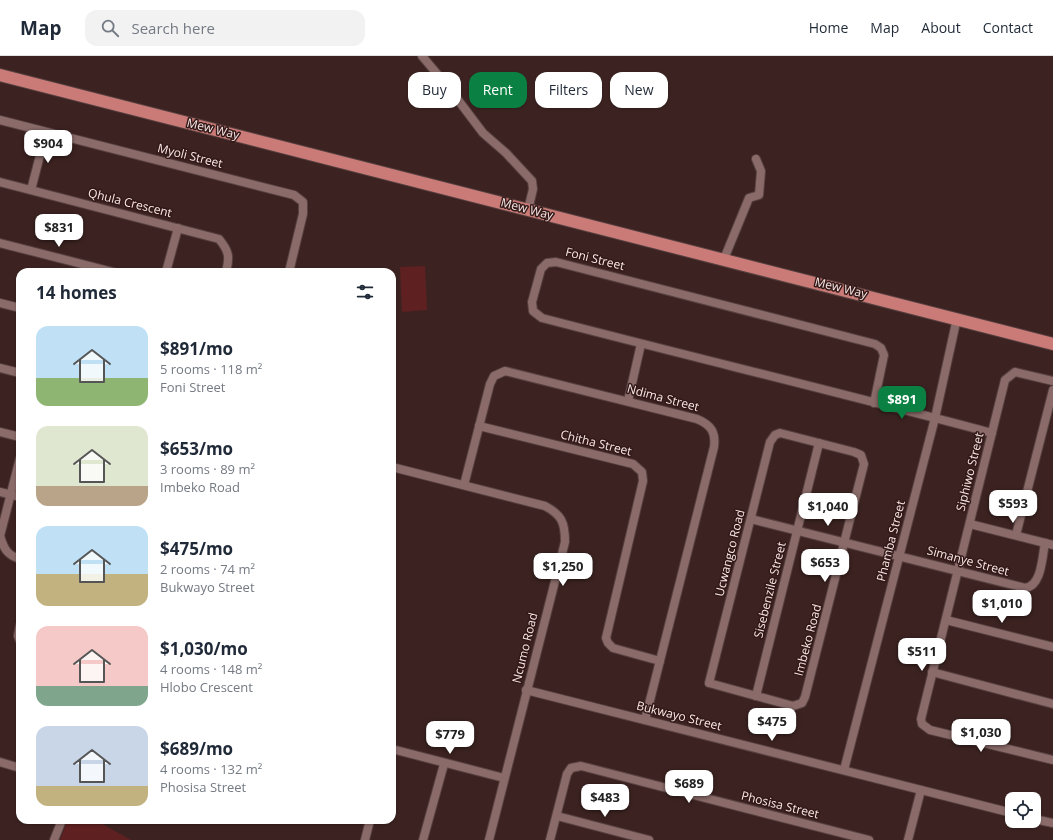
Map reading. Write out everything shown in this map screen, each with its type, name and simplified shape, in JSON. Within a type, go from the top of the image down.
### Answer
[{"type":"main road","name":"Mew Way","points":[[0,75],[957,318],[1053,344]]},
{"type":"street","points":[[422,56],[483,133],[506,153],[532,181],[533,189],[528,210]]},
{"type":"street","name":"Myoli Street","points":[[0,120],[294,195],[303,202],[303,214],[290,268]]},
{"type":"street","points":[[31,190],[46,132]]},
{"type":"street","points":[[724,259],[749,198],[759,195],[761,171],[756,159]]},
{"type":"street","name":"Qhula Crescent","points":[[0,182],[219,239],[227,249],[229,261],[227,268]]},
{"type":"street","points":[[167,268],[178,228]]},
{"type":"street","points":[[0,243],[97,268]]},
{"type":"street","name":"Foni Street","points":[[874,403],[884,355],[881,348],[875,344],[556,262],[547,263],[541,269],[532,302],[533,311],[539,317],[641,344],[992,433]]},
{"type":"street","points":[[0,303],[16,307]]},
{"type":"street","name":"Phamba Street","points":[[844,770],[935,418],[957,318]]},
{"type":"street","points":[[628,401],[641,344]]},
{"type":"street","points":[[0,368],[16,372]]},
{"type":"street","name":"Ndima Street","points":[[464,485],[492,379],[505,371],[628,401],[707,423],[714,433],[714,447],[645,720]]},
{"type":"street","name":"Siphiwo Street","points":[[1053,382],[1015,372],[1010,374],[1005,380],[921,715],[922,724],[930,730],[1053,760]]},
{"type":"street","points":[[1016,535],[1053,390]]},
{"type":"street","name":"Chitha Street","points":[[479,426],[633,464],[642,472],[644,481],[606,638],[608,643],[613,648],[660,661]]},
{"type":"street","points":[[0,432],[16,436]]},
{"type":"street","name":"Imbeko Road","points":[[709,683],[793,706],[803,701],[845,542],[864,460],[861,455],[854,452],[780,433]]},
{"type":"street","name":"Ucwangco Road","points":[[709,683],[770,442],[775,435],[780,433]]},
{"type":"street","name":"Sisebenzile Street","points":[[756,696],[819,443]]},
{"type":"street","name":"Ncumo Road","points":[[396,468],[545,506],[557,513],[565,528],[565,542],[526,690],[489,840]]},
{"type":"street","points":[[16,474],[0,536],[3,547],[10,556],[16,558]]},
{"type":"street","points":[[0,492],[16,496]]},
{"type":"street","name":"Simanye Street","points":[[751,519],[1028,588],[1033,586],[1037,580],[1049,544]]},
{"type":"street","points":[[970,524],[1049,544]]},
{"type":"street","points":[[946,620],[1053,647]]},
{"type":"street","points":[[932,672],[1053,704]]},
{"type":"street","name":"Bukwayo Street","points":[[526,690],[1005,811]]},
{"type":"street","points":[[396,750],[444,764],[504,778]]},
{"type":"street","points":[[0,762],[16,767]]},
{"type":"street","points":[[423,840],[444,764]]},
{"type":"street","name":"Phosisa Street","points":[[550,840],[567,774],[571,768],[581,766],[869,840]]},
{"type":"street","points":[[908,840],[920,790]]},
{"type":"street","points":[[557,816],[649,840]]},
{"type":"street","points":[[1041,821],[1053,824]]},
{"type":"street","points":[[54,840],[60,824]]},
{"type":"street","points":[[365,840],[369,824]]},
{"type":"shaded area","points":[[425,266],[427,310],[402,312],[400,267]]},
{"type":"shaded area","points":[[66,824],[102,824],[131,840],[60,840]]}]
